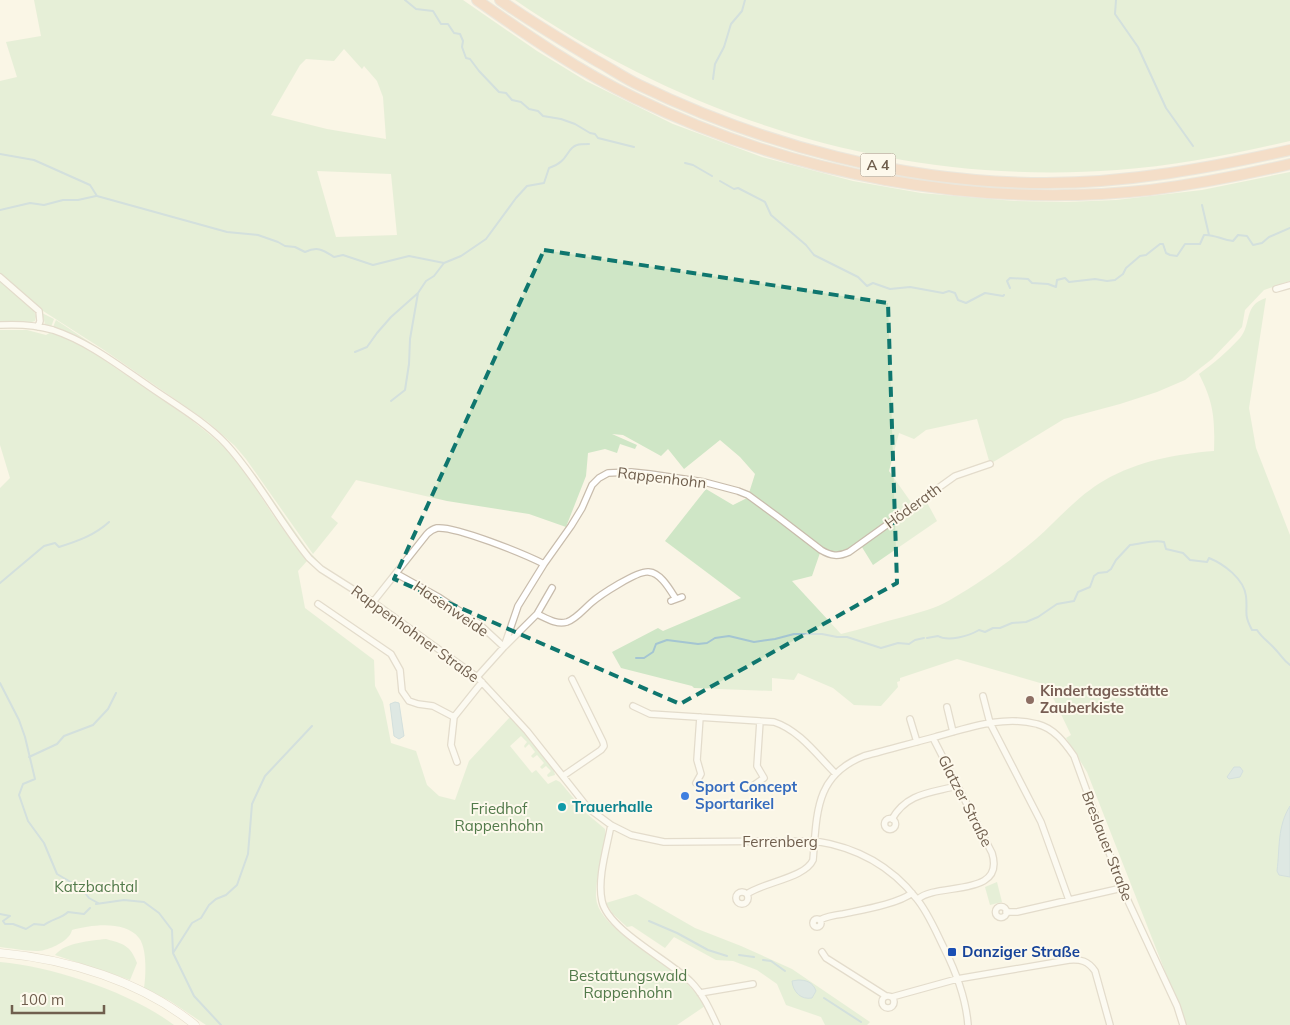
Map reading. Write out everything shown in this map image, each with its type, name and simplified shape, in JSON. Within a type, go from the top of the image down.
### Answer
[{"type":"highway","name":"A 4","points":[[477,0],[577,66],[633,97],[664,111],[713,132],[766,151],[871,177],[982,192],[1088,194],[1175,186],[1232,177],[1290,164]]},
{"type":"highway","name":"A 4","points":[[500,0],[541,28],[638,84],[725,123],[825,154],[909,172],[970,179],[1046,182],[1119,178],[1195,169],[1290,150]]},
{"type":"main road","points":[[0,953],[45,959],[102,975],[144,993],[195,1025]]},
{"type":"street","points":[[0,277],[39,311],[40,321],[38,327]]},
{"type":"street","points":[[1276,289],[1290,285]]},
{"type":"street","name":"Rappenhohner Straße","points":[[0,325],[38,327],[61,333],[87,346],[207,427],[225,443],[251,474],[309,558],[321,569],[373,602],[479,680],[527,732],[588,808],[611,825]]},
{"type":"street","name":"Höderath","points":[[841,556],[955,476],[990,464]]},
{"type":"street","name":"Rappenhohn","points":[[504,646],[518,606],[544,564],[571,526],[582,508],[592,485],[603,475],[616,471],[704,482],[738,490],[748,495],[821,550],[828,554],[841,556]]},
{"type":"street","points":[[373,602],[427,534],[438,528],[456,531],[524,554],[544,564]]},
{"type":"street","points":[[538,614],[557,623],[566,622],[597,597],[635,576],[649,572],[666,584],[676,599]]},
{"type":"street","name":"Hasenweide","points":[[397,574],[440,598],[478,623],[504,646]]},
{"type":"street","name":"Rappenhohn","points":[[454,717],[504,646],[538,614],[552,588]]},
{"type":"street","points":[[318,604],[391,654],[400,670],[402,692],[409,700],[418,704],[433,706],[454,717],[451,745],[457,762]]},
{"type":"street","points":[[563,776],[604,746],[572,679]]},
{"type":"street","points":[[983,696],[990,723],[1041,822],[1069,900]]},
{"type":"street","points":[[633,706],[650,714],[774,722],[788,727],[835,773]]},
{"type":"street","points":[[947,707],[953,732]]},
{"type":"street","points":[[696,783],[701,774],[698,760],[700,717]]},
{"type":"street","points":[[910,719],[916,742]]},
{"type":"street","points":[[754,785],[764,778],[757,766],[760,721]]},
{"type":"street","name":"Breslauer Straße","points":[[747,894],[758,887],[808,868],[813,860],[820,802],[828,782],[835,773],[847,764],[864,756],[990,723],[1013,721],[1038,724],[1065,742],[1074,756],[1122,888],[1184,1025]]},
{"type":"street","name":"Glatzer Straße","points":[[918,900],[931,893],[976,885],[992,873],[994,864],[992,853],[933,738]]},
{"type":"street","points":[[892,819],[900,807],[913,798],[957,786]]},
{"type":"street","points":[[611,825],[601,884],[601,898],[606,912],[620,928],[680,972],[700,993],[717,1025]]},
{"type":"street","name":"Ferrenberg","points":[[611,825],[643,839],[664,842],[815,841],[844,847],[866,856],[887,869],[918,900],[942,944],[957,979],[966,1006],[968,1025]]},
{"type":"street","points":[[1006,912],[1017,912],[1122,888]]},
{"type":"street","points":[[820,920],[878,906],[912,893]]},
{"type":"street","points":[[822,952],[826,958],[889,996],[957,979],[1069,960],[1081,960],[1090,965],[1095,971],[1110,1025]]},
{"type":"street","points":[[700,993],[753,984]]},
{"type":"highlighted area","points":[[544,250],[888,303],[897,583],[680,704],[394,579]]},
{"type":"green space","points":[[34,0],[463,0],[537,51],[586,81],[673,124],[762,157],[853,181],[921,193],[1015,201],[1066,202],[1116,200],[1202,190],[1290,172],[1290,281],[1264,290],[1245,310],[1242,327],[1212,359],[1185,380],[1157,392],[1064,419],[990,464],[977,419],[926,430],[914,439],[899,433],[889,471],[913,505],[924,497],[937,521],[873,565],[860,544],[841,556],[821,550],[812,576],[792,581],[841,634],[927,610],[961,593],[1005,564],[1036,539],[1077,500],[1105,480],[1144,463],[1186,454],[1214,451],[1211,403],[1199,374],[1240,338],[1244,333],[1254,305],[1266,298],[1249,408],[1256,448],[1290,535],[1290,806],[1281,830],[1277,871],[1280,875],[1290,877],[1290,1025],[1186,1025],[1087,772],[1066,738],[1071,735],[1047,685],[957,659],[900,678],[900,681],[897,682],[898,687],[881,706],[854,705],[833,688],[798,673],[794,680],[772,678],[772,691],[694,688],[621,668],[612,652],[658,628],[663,631],[741,598],[665,541],[706,489],[733,505],[747,498],[811,543],[749,493],[755,474],[740,457],[720,440],[684,469],[668,449],[661,456],[623,435],[612,434],[637,445],[635,449],[620,444],[617,453],[605,449],[588,453],[586,476],[566,527],[529,514],[447,501],[356,480],[331,517],[338,523],[313,554],[235,446],[208,422],[104,350],[40,309],[0,274],[0,81],[17,77],[6,42],[41,36]],"holes":[[[344,49],[362,69],[364,66],[377,81],[383,97],[386,139],[327,129],[271,115],[300,65],[306,59],[334,61]],[[317,171],[391,174],[397,235],[336,237]]]},
{"type":"green space","points":[[515,0],[1290,0],[1290,141],[1204,159],[1117,170],[1036,172],[956,167],[878,155],[801,137],[726,112],[654,80],[583,43]]},
{"type":"green space","points":[[0,280],[34,311],[35,321],[29,323],[0,323]]},
{"type":"green space","points":[[42,313],[54,319],[51,327],[45,324]]},
{"type":"green space","points":[[56,320],[100,349],[74,335],[53,327]]},
{"type":"green space","points":[[0,330],[27,330],[46,335],[51,332],[81,345],[203,429],[234,457],[307,561],[298,571],[305,608],[374,660],[375,686],[383,702],[391,743],[416,751],[427,785],[439,796],[455,800],[469,761],[510,717],[543,754],[555,775],[548,777],[547,775],[551,771],[546,766],[542,769],[540,767],[544,763],[537,755],[533,758],[531,756],[535,752],[529,744],[525,748],[524,746],[527,742],[521,736],[510,746],[532,773],[536,770],[548,784],[556,780],[560,782],[586,813],[605,829],[596,897],[605,917],[625,936],[674,971],[693,990],[705,1006],[677,1025],[206,1025],[170,1001],[144,988],[145,955],[142,942],[133,932],[125,928],[107,925],[72,930],[71,934],[61,943],[40,951],[0,947],[0,488],[10,478],[0,445]]},
{"type":"green space","points":[[255,474],[308,550],[320,563],[319,564],[306,551]]},
{"type":"green space","points":[[997,882],[1002,902],[990,905],[985,887]]},
{"type":"green space","points":[[636,894],[695,928],[792,969],[870,1022],[867,1025],[825,1025],[821,1017],[786,1005],[777,984],[757,970],[733,961],[716,960],[674,937],[665,948],[632,926],[627,927],[613,914],[606,903]]},
{"type":"green space","points":[[106,939],[126,946],[132,952],[137,963],[130,980],[55,955],[65,947]]},
{"type":"green space","points":[[0,962],[44,969],[91,983],[136,1002],[174,1025],[0,1025]]},
{"type":"water","points":[[399,703],[404,736],[399,739],[394,736],[390,704]]},
{"type":"water","points":[[1234,767],[1240,767],[1243,771],[1240,777],[1229,779],[1227,777]]},
{"type":"water","points":[[1290,806],[1290,877],[1279,875],[1277,871],[1281,830]]},
{"type":"water","points":[[792,981],[806,981],[813,985],[816,991],[812,998],[804,998],[796,992]]},
{"type":"waterway","points":[[405,0],[416,9],[433,11],[441,24],[448,24],[454,33],[460,34],[466,58],[470,59],[499,92],[506,93],[512,100],[521,102],[529,109],[538,111],[543,116],[575,124],[595,134],[598,138],[634,147]]},
{"type":"waterway","points":[[713,79],[715,64],[724,47],[731,24],[742,11],[745,0]]},
{"type":"waterway","points":[[1116,0],[1115,14],[1138,47],[1166,108],[1193,146]]},
{"type":"waterway","points":[[0,154],[34,160],[90,185],[97,196],[227,232],[258,235],[305,252],[313,249],[320,250],[334,257],[343,255],[373,265],[409,256],[444,263],[461,256],[486,239],[527,186],[544,183],[549,168],[564,159],[573,147],[580,144],[589,144]]},
{"type":"waterway","points":[[685,163],[693,165],[712,176]]},
{"type":"waterway","points":[[720,181],[765,202],[771,215],[806,245],[814,255],[858,277],[867,286],[873,283],[890,289],[910,287],[943,293],[949,291],[955,293],[958,300],[966,303],[985,293],[1004,295]]},
{"type":"waterway","points":[[0,210],[30,203],[44,205],[63,200],[78,200],[96,196]]},
{"type":"waterway","points":[[1202,205],[1209,235]]},
{"type":"waterway","points":[[1010,288],[1007,281],[1010,278],[1028,279],[1032,283],[1048,284],[1056,287],[1057,280],[1065,278],[1069,282],[1095,279],[1115,280],[1140,256],[1146,255],[1160,244],[1163,244],[1166,253],[1177,256],[1185,244],[1200,244],[1204,235],[1233,241],[1238,235],[1247,236],[1253,245],[1262,243],[1269,237],[1290,228]]},
{"type":"waterway","points":[[391,401],[405,390],[410,339],[418,293],[426,281],[434,276],[444,263]]},
{"type":"waterway","points":[[355,352],[367,347],[391,317],[418,293]]},
{"type":"waterway","points":[[0,583],[44,546],[55,543],[59,547],[73,542],[92,534],[109,522]]},
{"type":"waterway","points":[[927,638],[938,636],[942,638],[959,638],[979,630],[985,632],[1012,623],[1026,622],[1038,617],[1057,604],[1074,601],[1078,592],[1090,587],[1094,576],[1098,573],[1107,572],[1111,569],[1116,560],[1130,545],[1160,541],[1164,542],[1166,549],[1183,553],[1190,560],[1207,562],[1209,558],[1221,564],[1232,573],[1244,590],[1247,616],[1252,630],[1257,630],[1290,665]]},
{"type":"waterway","points":[[636,658],[644,658],[653,652],[656,644],[667,640],[698,644],[707,643],[715,638],[729,636],[754,642],[794,634],[822,634],[847,637],[881,648],[898,643],[909,644],[924,638]]},
{"type":"waterway","points":[[0,683],[19,720],[35,779],[23,784],[19,795],[28,821],[44,843],[57,874],[81,888],[89,898],[98,903]]},
{"type":"waterway","points":[[29,757],[57,744],[64,736],[93,725],[108,709],[116,693]]},
{"type":"waterway","points":[[173,953],[192,923],[201,918],[209,905],[216,899],[226,895],[237,885],[248,854],[252,804],[265,776],[312,726]]},
{"type":"waterway","points":[[96,904],[124,900],[144,902],[159,913],[172,930],[173,953],[194,996],[221,1025]]},
{"type":"waterway","points":[[0,914],[10,916],[3,921],[5,924],[13,924],[26,929],[34,924],[44,925],[68,912],[84,914],[90,908]]},
{"type":"waterway","points":[[649,921],[677,933],[708,950],[727,956]]},
{"type":"waterway","points":[[739,955],[754,957]]},
{"type":"waterway","points":[[763,960],[771,961],[785,971]]},
{"type":"waterway","points":[[824,998],[861,1022]]},
{"type":"place","name":"Kindertagesstätte Zauberkiste","points":[[1030,700]]},
{"type":"place","name":"Sport Concept Sportarikel","points":[[685,796]]},
{"type":"place","name":"Trauerhalle","points":[[562,807]]},
{"type":"place","name":"Danziger Straße","points":[[952,952]]},
{"type":"park label","name":"Friedhof Rappenhohn","points":[[499,818]]},
{"type":"park label","name":"Katzbachtal","points":[[96,887]]},
{"type":"park label","name":"Bestattungswald Rappenhohn","points":[[628,984]]}]
